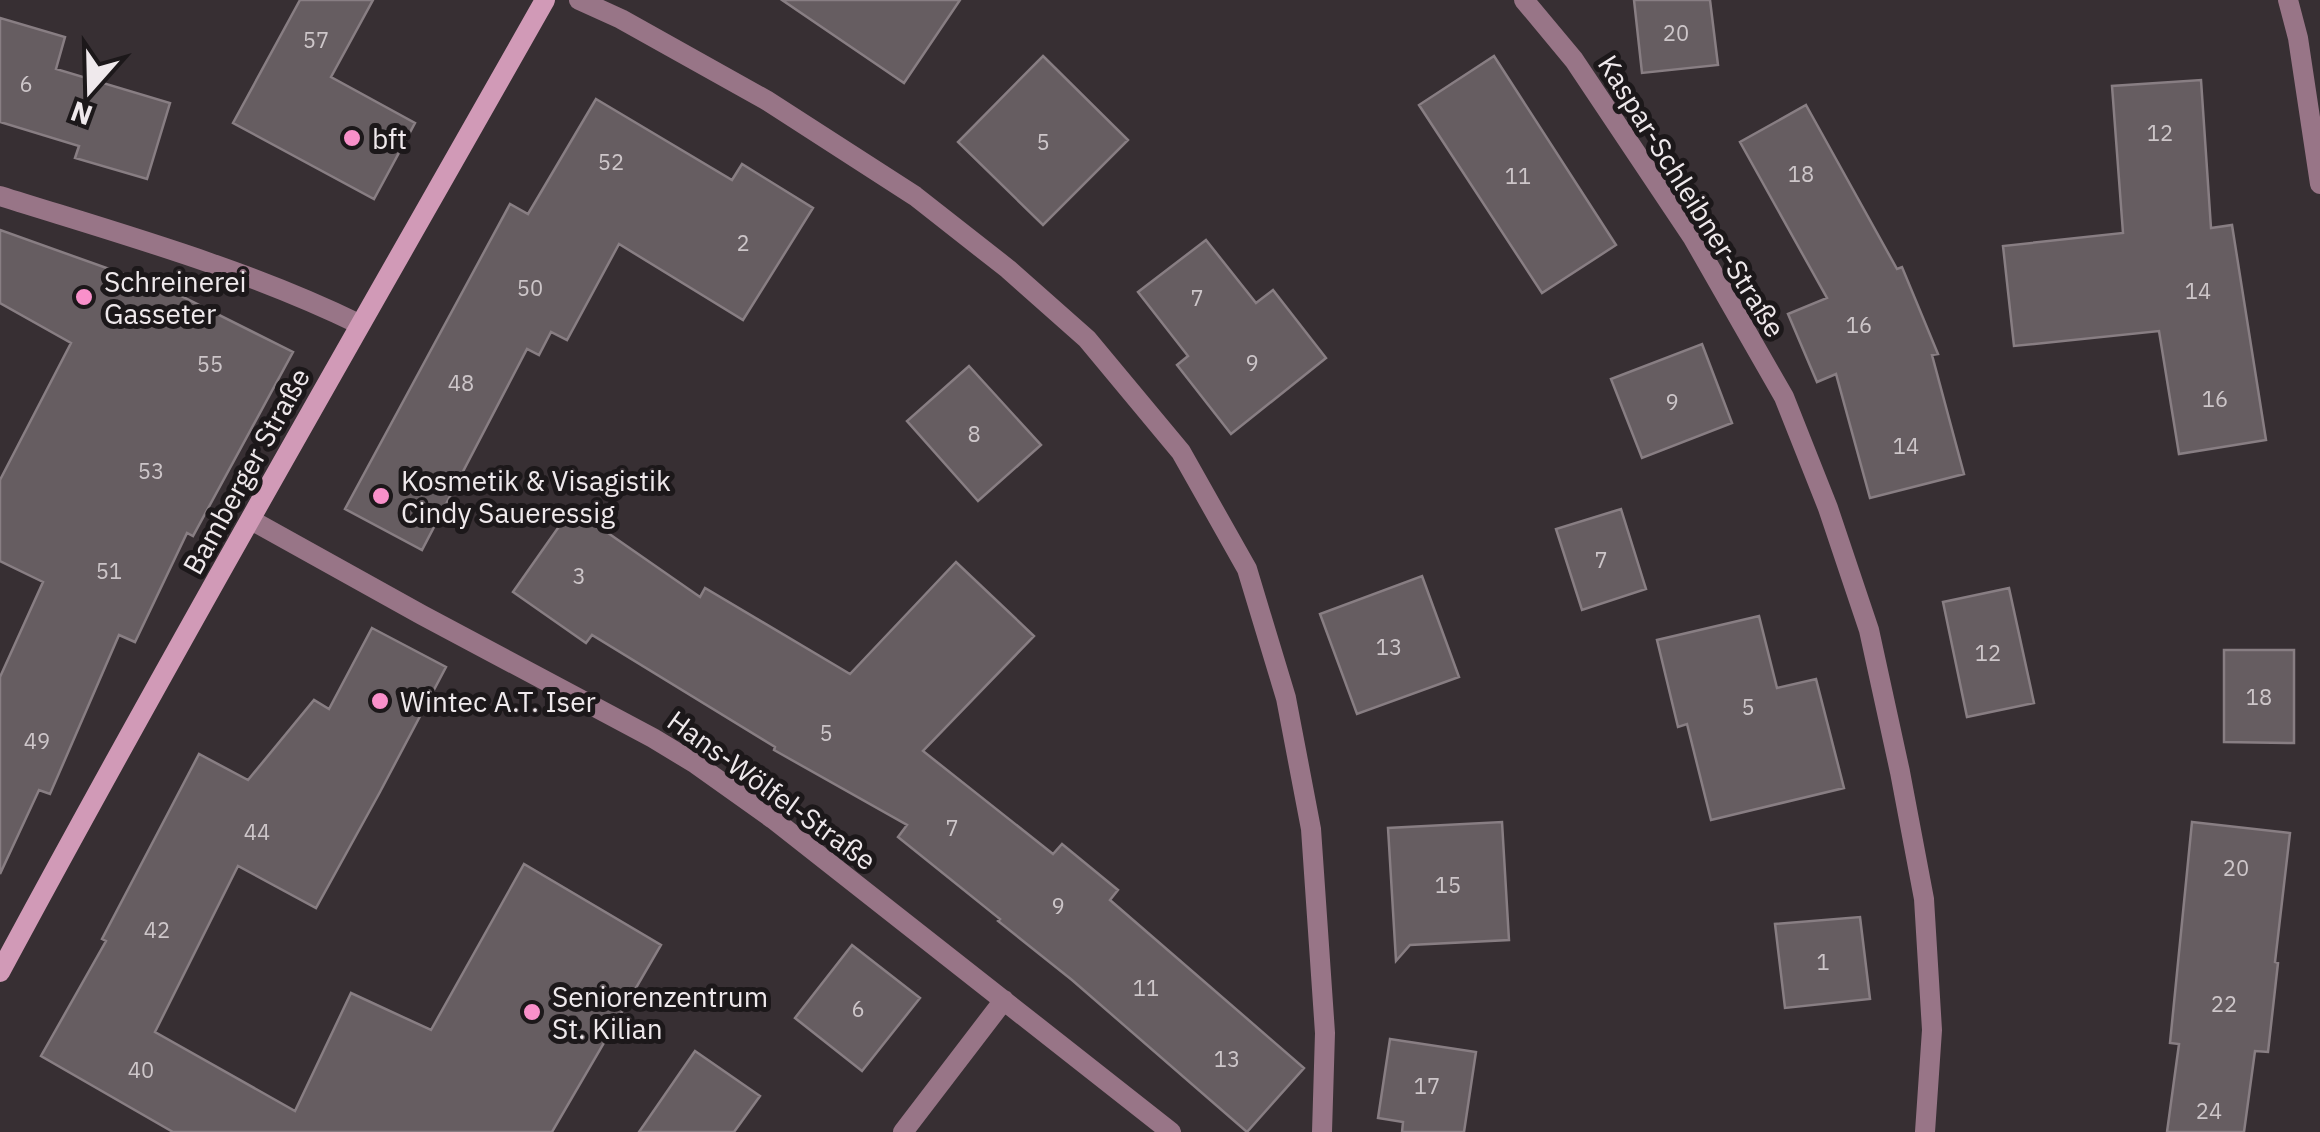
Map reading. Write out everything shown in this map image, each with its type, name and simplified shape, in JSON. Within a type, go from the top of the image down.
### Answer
[{"type":"main road","name":"Bamberger Straße","points":[[0,972],[359,324],[545,0]]},
{"type":"street","points":[[580,0],[621,18],[766,100],[915,196],[1008,269],[1087,340],[1181,452],[1247,568],[1286,698],[1311,829],[1325,1033],[1322,1132]]},
{"type":"street","name":"Kaspar-Schleibner-Straße","points":[[1524,0],[1574,60],[1693,238],[1784,397],[1828,508],[1869,630],[1924,899],[1932,1030],[1925,1132]]},
{"type":"street","points":[[2288,0],[2298,38],[2320,184]]},
{"type":"street","points":[[0,196],[195,257],[309,300],[359,324]]},
{"type":"street","name":"Hans-Wölfel-Straße","points":[[251,520],[696,764],[773,818],[1172,1132]]},
{"type":"street","points":[[903,1132],[1004,1000]]},
{"type":"building","points":[[300,0],[373,0],[331,77],[415,123],[374,199],[233,123]]},
{"type":"building","points":[[782,0],[960,0],[904,83]]},
{"type":"building","points":[[1634,0],[1710,0],[1718,65],[1642,73]]},
{"type":"building","points":[[0,18],[65,37],[56,69],[170,103],[147,179],[75,158],[79,146],[0,122]]},
{"type":"building","points":[[1043,56],[1128,140],[1043,225],[958,142]]},
{"type":"building","points":[[1494,56],[1616,245],[1542,293],[1419,105]]},
{"type":"building","points":[[2201,80],[2211,228],[2232,225],[2266,440],[2179,454],[2159,331],[2014,346],[2003,246],[2123,233],[2112,86]]},
{"type":"building","points":[[596,99],[732,180],[742,164],[813,208],[743,320],[619,244],[567,340],[551,332],[539,355],[527,349],[422,550],[345,509],[510,204],[528,214]]},
{"type":"building","points":[[1806,105],[1897,269],[1902,267],[1938,354],[1932,355],[1964,474],[1870,498],[1836,374],[1817,382],[1788,314],[1827,298],[1740,142]]},
{"type":"building","points":[[0,230],[171,291],[293,352],[193,536],[187,533],[135,642],[119,635],[50,794],[39,790],[0,874],[0,677],[43,582],[0,561],[0,480],[71,343],[0,303]]},
{"type":"building","points":[[1206,240],[1256,303],[1273,290],[1326,358],[1231,434],[1177,365],[1188,356],[1138,292]]},
{"type":"building","points":[[1702,344],[1732,423],[1642,458],[1611,379]]},
{"type":"building","points":[[969,366],[1041,445],[978,501],[907,421]]},
{"type":"building","points":[[572,508],[700,597],[705,588],[850,674],[956,562],[1034,636],[923,751],[1053,854],[1062,844],[1118,890],[1110,900],[1304,1068],[1247,1132],[1000,919],[898,837],[907,825],[774,750],[775,747],[592,635],[586,643],[513,592]]},
{"type":"building","points":[[1621,509],[1646,589],[1582,610],[1556,529]]},
{"type":"building","points":[[1422,576],[1459,677],[1357,714],[1320,614]]},
{"type":"building","points":[[2009,588],[2034,703],[1967,717],[1943,602]]},
{"type":"building","points":[[1759,616],[1777,688],[1816,679],[1844,788],[1711,820],[1687,724],[1678,727],[1657,640]]},
{"type":"building","points":[[372,628],[446,667],[380,792],[316,908],[238,866],[155,1032],[295,1111],[351,993],[431,1030],[524,864],[661,945],[552,1132],[173,1132],[41,1056],[106,941],[102,939],[199,754],[248,780],[314,700],[329,709]]},
{"type":"building","points":[[2224,650],[2294,650],[2294,743],[2224,742]]},
{"type":"building","points":[[1502,822],[1509,940],[1410,945],[1396,961],[1388,828]]},
{"type":"building","points":[[2192,822],[2290,833],[2268,1052],[2255,1051],[2244,1132],[2167,1132],[2179,1044],[2170,1043]]},
{"type":"building","points":[[1860,917],[1870,999],[1785,1008],[1775,924]]},
{"type":"building","points":[[852,945],[920,998],[862,1071],[795,1018]]},
{"type":"building","points":[[1390,1039],[1476,1052],[1464,1132],[1402,1132],[1403,1122],[1378,1118]]},
{"type":"building","points":[[695,1051],[760,1096],[734,1132],[639,1132]]},
{"type":"place","name":"bft","points":[[352,138]]},
{"type":"place","name":"Schreinerei Gasseter","points":[[84,297]]},
{"type":"place","name":"Kosmetik & Visagistik Cindy Saueressig","points":[[381,496]]},
{"type":"place","name":"Wintec A.T. Iser","points":[[380,701]]},
{"type":"place","name":"Seniorenzentrum St. Kilian","points":[[532,1012]]}]
